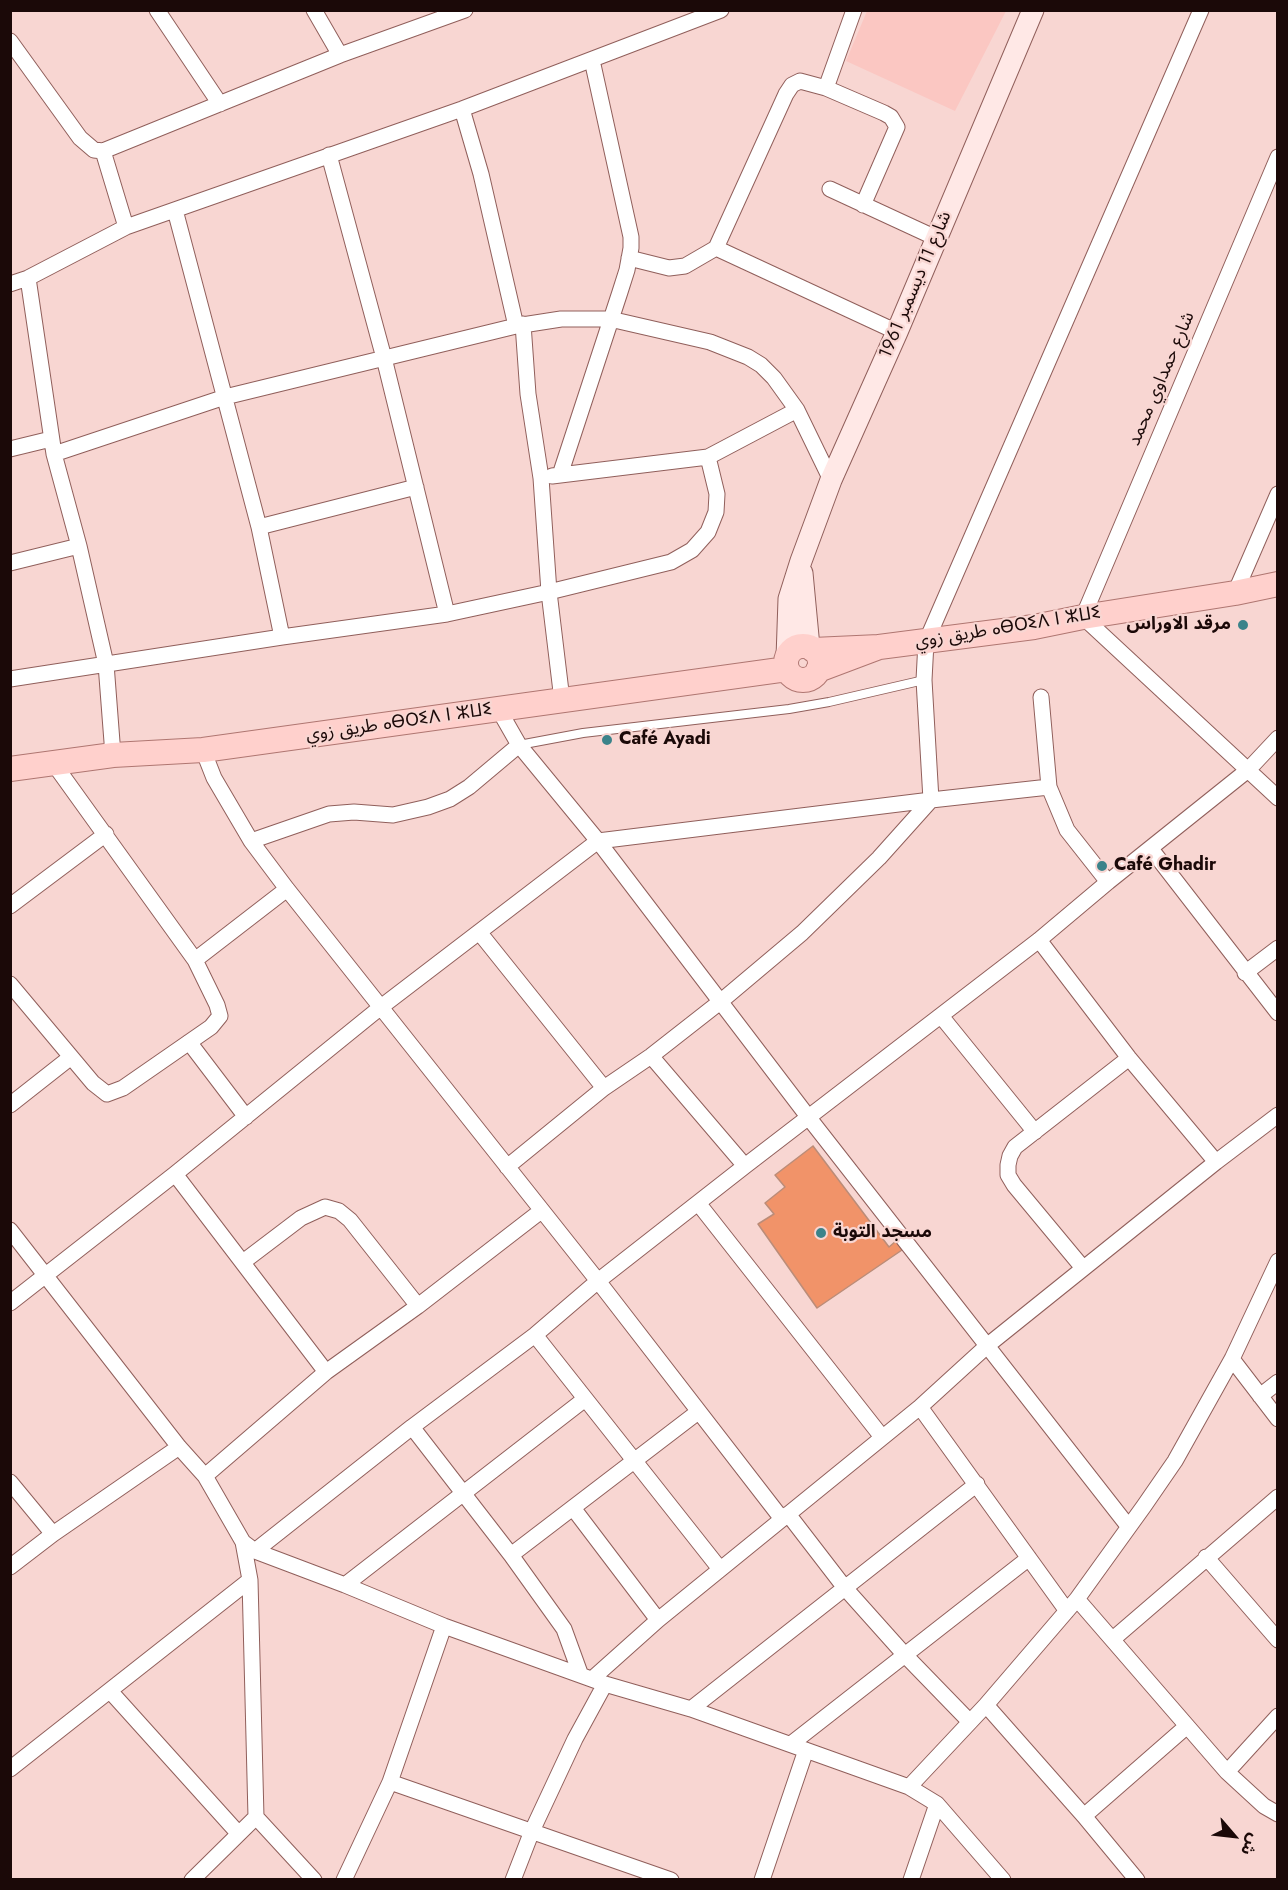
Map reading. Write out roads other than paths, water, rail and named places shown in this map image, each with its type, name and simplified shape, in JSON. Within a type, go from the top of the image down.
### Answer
[{"type":"main road","name":"شارع 11 ديسمبر 1961","points":[[787,663],[789,599],[831,480],[897,332],[1033,10]]},
{"type":"main road","points":[[801,561],[814,656]]},
{"type":"main road","name":"طريق زوي ⴰⴱⵔⵉⴷ ⵏ ⵣⵡⵉ","points":[[10,769],[113,755],[203,750],[499,710],[787,663],[790,674],[800,680],[811,678],[814,656],[1034,627],[1278,584]]},
{"type":"street","points":[[157,10],[220,104]]},
{"type":"street","points":[[314,10],[340,55]]},
{"type":"street","points":[[10,41],[80,138],[94,150],[103,151],[340,55],[465,10]]},
{"type":"street","points":[[10,284],[28,278],[126,227],[462,108],[721,10]]},
{"type":"street","points":[[826,88],[854,10]]},
{"type":"street","points":[[507,1167],[604,1088],[651,1056],[720,1002],[802,933],[879,858],[931,800],[924,680],[926,642],[1201,10]]},
{"type":"street","points":[[560,475],[610,319],[621,292],[631,237],[592,60]]},
{"type":"street","points":[[629,258],[669,268],[685,266],[716,249],[786,93],[792,85],[800,81],[826,88],[884,113],[891,117],[897,127],[863,205]]},
{"type":"street","points":[[462,108],[519,325],[541,478],[549,592],[562,700]]},
{"type":"street","points":[[103,151],[126,227]]},
{"type":"street","points":[[329,155],[384,358],[447,614]]},
{"type":"street","name":"شارع حمداوي محمد","points":[[1083,617],[1278,157]]},
{"type":"street","points":[[830,189],[936,238]]},
{"type":"street","points":[[175,210],[259,527],[282,637]]},
{"type":"street","points":[[716,249],[897,332]]},
{"type":"street","points":[[28,278],[53,446],[106,664],[113,755]]},
{"type":"street","points":[[10,449],[53,446],[225,397],[519,325],[561,319],[610,319],[710,342],[748,357],[761,365],[774,378],[797,410],[831,480]]},
{"type":"street","points":[[541,478],[708,457],[797,410]]},
{"type":"street","points":[[10,679],[447,614],[671,562],[692,550],[708,532],[716,512],[717,494],[708,457]]},
{"type":"street","points":[[259,527],[416,487]]},
{"type":"street","points":[[1236,593],[1278,494]]},
{"type":"street","points":[[10,563],[79,546]]},
{"type":"street","points":[[1083,617],[1278,798]]},
{"type":"street","points":[[1041,697],[1049,787],[1068,831],[1108,882]]},
{"type":"street","points":[[499,710],[519,745],[598,841],[809,1118],[1128,1526]]},
{"type":"street","points":[[249,1547],[535,1335],[598,1281],[1039,940],[1248,770],[1278,738]]},
{"type":"street","points":[[251,842],[329,814],[354,812],[393,815],[440,803],[469,787],[519,745]]},
{"type":"street","points":[[203,750],[214,778],[251,842],[598,1281],[698,1412],[845,1588],[904,1654],[970,1722]]},
{"type":"street","points":[[10,984],[93,1083],[107,1094],[123,1088],[211,1027],[220,1016],[218,1005],[195,960],[54,764]]},
{"type":"street","points":[[10,1303],[381,1008],[598,841],[1049,787]]},
{"type":"street","points":[[10,906],[106,834]]},
{"type":"street","points":[[1151,849],[1278,1013]]},
{"type":"street","points":[[195,960],[287,889]]},
{"type":"street","points":[[479,932],[604,1088]]},
{"type":"street","points":[[1039,940],[1129,1058],[1216,1162]]},
{"type":"street","points":[[1245,973],[1278,948]]},
{"type":"street","points":[[941,1016],[1035,1132]]},
{"type":"street","points":[[189,1042],[246,1117]]},
{"type":"street","points":[[651,1056],[745,1166]]},
{"type":"street","points":[[10,1105],[71,1057]]},
{"type":"street","points":[[1083,1268],[1014,1185],[1008,1175],[1008,1165],[1015,1147],[1129,1058]]},
{"type":"street","points":[[513,1880],[575,1738],[592,1679],[658,1620],[920,1407],[988,1345],[1278,1115]]},
{"type":"street","points":[[175,1174],[326,1372]]},
{"type":"street","points":[[698,1203],[882,1437]]},
{"type":"street","points":[[243,1262],[301,1218],[325,1207],[339,1211],[350,1220],[418,1306]]},
{"type":"street","points":[[205,1476],[326,1372],[418,1306],[542,1211]]},
{"type":"street","points":[[10,1230],[47,1274],[179,1447],[205,1476],[249,1547],[256,1817],[314,1880]]},
{"type":"street","points":[[909,1786],[986,1705],[1067,1611],[1144,1506],[1175,1461],[1232,1359],[1278,1262]]},
{"type":"street","points":[[535,1335],[720,1569]]},
{"type":"street","points":[[1232,1359],[1278,1419]]},
{"type":"street","points":[[1260,1396],[1278,1382]]},
{"type":"street","points":[[345,1585],[585,1399]]},
{"type":"street","points":[[920,1407],[1067,1611]]},
{"type":"street","points":[[511,1555],[698,1412]]},
{"type":"street","points":[[412,1427],[511,1555],[564,1629],[592,1679]]},
{"type":"street","points":[[10,1567],[52,1534],[179,1447]]},
{"type":"street","points":[[10,1482],[52,1534]]},
{"type":"street","points":[[691,1709],[977,1484]]},
{"type":"street","points":[[1113,1639],[1278,1497]]},
{"type":"street","points":[[573,1508],[658,1620]]},
{"type":"street","points":[[249,1547],[444,1626],[592,1679],[691,1709],[909,1786],[937,1804],[1004,1880]]},
{"type":"street","points":[[1206,1557],[1278,1640]]},
{"type":"street","points":[[791,1744],[1029,1558]]},
{"type":"street","points":[[10,1769],[250,1580]]},
{"type":"street","points":[[1077,1599],[1227,1772],[1264,1806],[1278,1814]]},
{"type":"street","points":[[344,1880],[390,1782],[444,1626]]},
{"type":"street","points":[[110,1691],[238,1833]]},
{"type":"street","points":[[986,1705],[1137,1880]]},
{"type":"street","points":[[1227,1772],[1278,1716]]},
{"type":"street","points":[[1084,1816],[1187,1726]]},
{"type":"street","points":[[762,1880],[806,1750]]},
{"type":"street","points":[[390,1782],[671,1880]]},
{"type":"street","points":[[911,1880],[937,1804]]},
{"type":"street","points":[[192,1880],[256,1817]]},
{"type":"lane","points":[[519,745],[583,733],[789,709],[924,680]]},
{"type":"place","name":"مرقد الاوراس","points":[[1243,625]]},
{"type":"place","name":"Café Ayadi","points":[[607,740]]},
{"type":"place","name":"Café Ghadir","points":[[1102,866]]},
{"type":"place","name":"مسجد التوبة","points":[[821,1233]]}]
